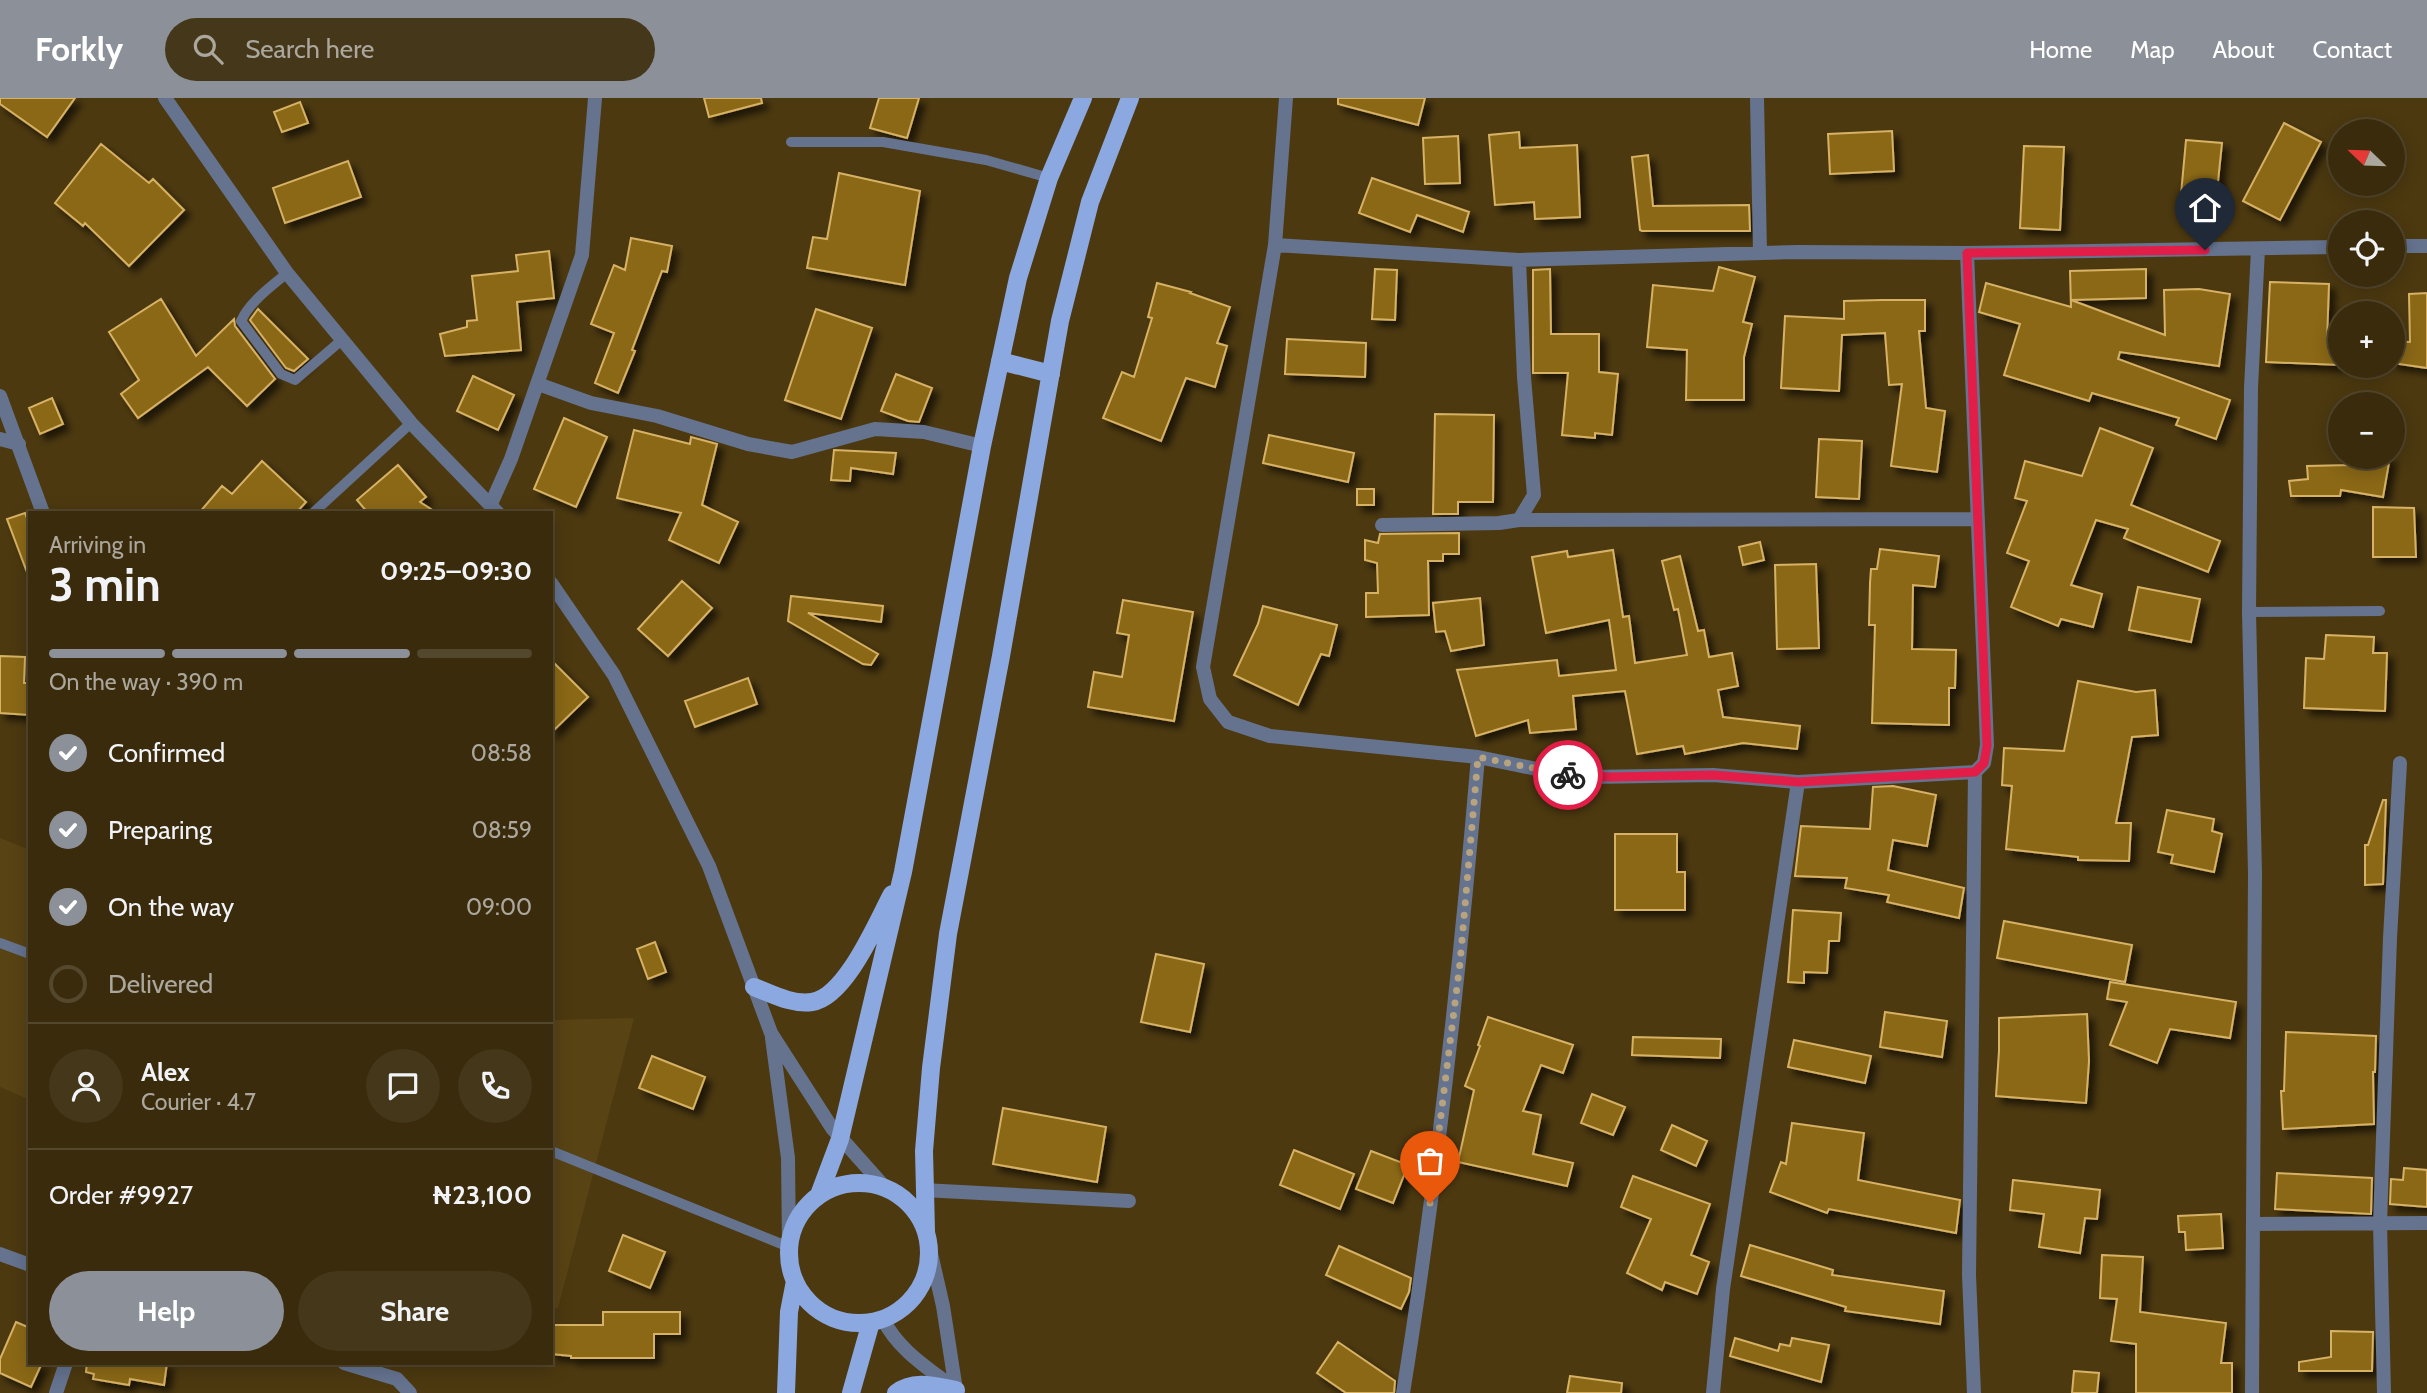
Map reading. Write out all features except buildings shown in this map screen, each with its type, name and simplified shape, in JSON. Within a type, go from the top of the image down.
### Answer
[{"type":"main road","points":[[819,1195],[840,1139],[903,872],[982,446],[1018,278],[1049,178],[1083,98]]},
{"type":"main road","points":[[928,1238],[917,1212],[903,1197],[868,1182],[851,1183],[834,1187],[819,1195],[802,1213],[791,1235],[789,1262],[808,1302],[820,1311],[848,1322],[877,1320],[904,1307],[915,1296],[929,1263],[928,1238],[923,1190],[924,1151],[931,1068],[948,934],[1060,321],[1090,202],[1130,98]]},
{"type":"main road","points":[[1000,361],[1051,374]]},
{"type":"main road","points":[[754,987],[789,1000],[814,1002],[834,991],[862,949],[903,872]]},
{"type":"main road","points":[[786,1393],[789,1312],[796,1281]]},
{"type":"main road","points":[[850,1393],[877,1320]]},
{"type":"main road","points":[[896,1393],[903,1388],[922,1384],[957,1391]]},
{"type":"street","points":[[165,98],[286,272],[411,424],[495,508],[582,255],[595,98]]},
{"type":"street","points":[[1286,98],[1275,245],[1203,667],[1210,699],[1228,722],[1270,736],[1478,757],[1590,777],[1713,775],[1798,782],[1975,772],[1984,763],[1987,746],[1967,253]]},
{"type":"street","points":[[1757,98],[1760,253]]},
{"type":"street","points":[[1275,245],[1520,260],[1760,253],[2328,247]]},
{"type":"street","points":[[2405,246],[2427,246]]},
{"type":"street","points":[[2252,1393],[2255,873],[2249,612],[2251,388],[2258,249]]},
{"type":"street","points":[[1519,520],[1534,495],[1524,377],[1520,260]]},
{"type":"street","points":[[538,384],[592,403],[657,416],[748,444],[792,452],[875,429],[924,432],[982,446]]},
{"type":"street","points":[[0,396],[42,511]]},
{"type":"street","points":[[0,439],[19,444]]},
{"type":"street","points":[[1382,524],[1499,523],[1519,520],[1978,519]]},
{"type":"street","points":[[553,586],[614,676],[709,866],[771,1033],[840,1139],[888,1191]]},
{"type":"street","points":[[1403,1393],[1460,963],[1478,757]]},
{"type":"street","points":[[2384,1393],[2380,1223],[2390,938],[2400,763]]},
{"type":"street","points":[[1974,1393],[1969,1275],[1975,772]]},
{"type":"street","points":[[1713,1393],[1723,1289],[1798,782]]},
{"type":"street","points":[[771,1033],[788,1158],[789,1247]]},
{"type":"street","points":[[923,1190],[1129,1201]]},
{"type":"street","points":[[2253,1224],[2427,1223]]},
{"type":"street","points":[[928,1238],[957,1391]]},
{"type":"street","points":[[0,1254],[28,1264]]},
{"type":"street","points":[[877,1320],[903,1348],[957,1391]]},
{"type":"street","points":[[56,1393],[65,1365]]},
{"type":"street","points":[[351,1365],[397,1379],[410,1393]]},
{"type":"lane","points":[[791,142],[883,142],[986,160],[1049,178]]},
{"type":"lane","points":[[286,272],[252,305],[241,321],[281,374],[295,380],[343,339]]},
{"type":"lane","points":[[315,511],[411,424]]},
{"type":"lane","points":[[2249,612],[2380,611]]},
{"type":"lane","points":[[0,943],[28,953]]},
{"type":"lane","points":[[553,1152],[789,1247]]},
{"type":"shaded area","points":[[0,838],[28,849],[28,1099],[0,1087]]},
{"type":"shaded area","points":[[634,1018],[558,1308],[553,1308],[553,1020]]},
{"type":"way so far","points":[[1430,1203],[1460,963],[1478,757],[1568,775]]},
{"type":"route","points":[[1568,775],[1713,775],[1798,782],[1975,772],[1984,763],[1987,746],[1967,253],[2205,250]]}]
